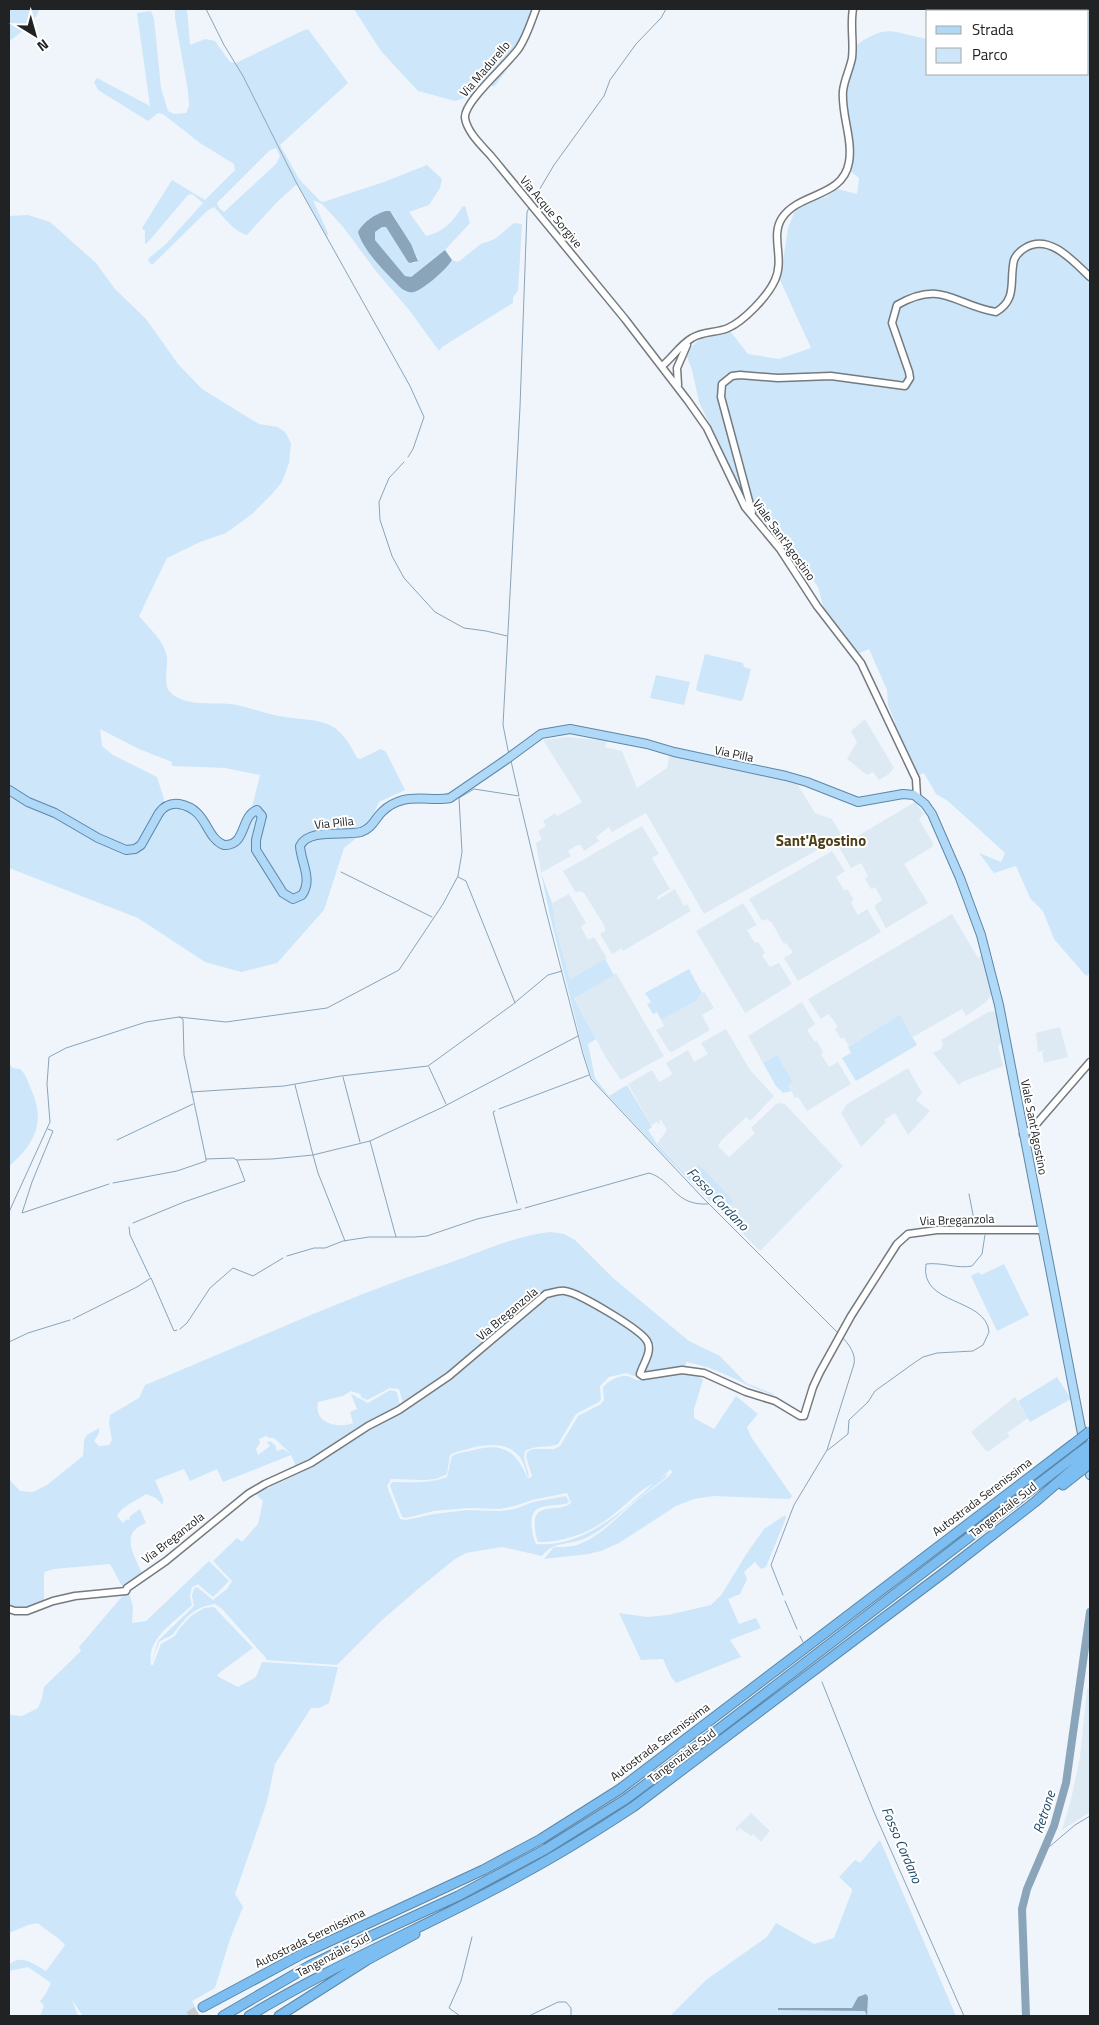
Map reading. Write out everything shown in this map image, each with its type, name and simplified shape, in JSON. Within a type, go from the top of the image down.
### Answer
[{"type":"highway","name":"Autostrada Serenissima","points":[[203,2008],[302,1954],[483,1870],[541,1838],[620,1789],[1090,1431]]},
{"type":"highway","name":"Autostrada Serenissima","points":[[223,2016],[309,1966],[496,1877],[596,1818],[1082,1466],[1090,1445]]},
{"type":"highway","name":"Tangenziale Sud","points":[[279,2016],[366,1960],[528,1878],[636,1812],[689,1774],[1015,1524],[1082,1466],[1090,1455]]},
{"type":"highway","name":"Tangenziale Sud","points":[[249,2016],[331,1970],[525,1873],[580,1842],[686,1769],[1082,1466],[1090,1463]]},
{"type":"main road","name":"Via Pilla","points":[[9,790],[28,802],[55,813],[98,838],[126,850],[135,849],[141,845],[158,813],[166,806],[181,805],[196,811],[217,840],[224,845],[234,843],[241,836],[249,815],[257,810],[262,816],[256,840],[256,850],[283,893],[293,899],[302,895],[307,886],[308,879],[300,846],[306,839],[316,836],[367,830],[382,812],[393,803],[406,799],[441,800],[450,798],[507,760],[541,734],[570,729],[647,744],[674,752],[793,778],[858,802],[914,796]]},
{"type":"main road","name":"Viale Sant'Agostino","points":[[914,796],[932,814],[944,837],[979,928],[998,1002],[1042,1230],[1082,1466]]},
{"type":"street","name":"Via Madurello","points":[[465,117],[466,110],[470,104],[519,48],[529,30],[536,9]]},
{"type":"street","points":[[662,366],[687,341],[698,335],[727,328],[746,316],[770,290],[778,273],[780,262],[777,230],[781,218],[790,208],[831,189],[846,173],[849,150],[843,90],[852,58],[852,9]]},
{"type":"street","name":"Via Acque Sorgive","points":[[465,117],[469,127],[480,143],[625,319]]},
{"type":"street","points":[[753,516],[721,397],[722,384],[732,376],[778,378],[831,376],[905,386],[910,378],[909,372],[892,323],[897,305],[908,299],[938,293],[996,312],[1002,308],[1010,297],[1015,258],[1029,246],[1042,243],[1054,247],[1065,254],[1090,277]]},
{"type":"street","name":"Viale Sant'Agostino","points":[[625,319],[707,428],[745,507],[780,549],[817,606],[861,663],[916,779],[914,796]]},
{"type":"street","points":[[680,391],[677,382],[677,368],[684,348],[698,335]]},
{"type":"street","points":[[1023,1134],[1032,1129],[1090,1062]]},
{"type":"street","name":"Via Breganzola","points":[[9,1609],[27,1611],[53,1601],[75,1596],[126,1591],[248,1494],[311,1463],[368,1426],[399,1410],[449,1376],[546,1294],[567,1291],[604,1310],[639,1333],[647,1341],[648,1346],[647,1356],[640,1374],[643,1376],[682,1370],[704,1373],[746,1392],[775,1401],[800,1416],[804,1416],[813,1387],[843,1331],[897,1244],[908,1234],[937,1230],[1042,1230]]},
{"type":"shaded area","points":[[390,211],[411,244],[418,261],[408,262],[386,227],[382,227],[375,232],[375,240],[405,276],[411,277],[445,250],[452,260],[435,278],[414,292],[402,289],[383,270],[370,255],[358,232],[370,219]]},
{"type":"shaded area","points":[[865,719],[894,768],[889,774],[879,780],[873,772],[867,775],[847,759],[857,742],[851,731]]},
{"type":"shaded area","points":[[568,737],[607,741],[605,747],[622,751],[637,788],[667,768],[669,756],[796,782],[815,813],[832,819],[842,836],[704,914],[646,813],[612,832],[609,827],[596,837],[599,841],[584,851],[581,845],[577,845],[568,851],[571,856],[541,873],[536,843],[542,839],[538,831],[546,826],[543,821],[555,813],[557,816],[582,802],[543,740]]},
{"type":"shaded area","points":[[915,802],[924,814],[919,819],[933,843],[932,847],[904,864],[928,903],[886,928],[874,906],[882,900],[875,887],[871,889],[865,879],[868,876],[861,863],[851,868],[839,847]]},
{"type":"shaded area","points":[[642,826],[659,854],[652,858],[670,889],[657,897],[657,900],[675,889],[684,906],[687,904],[691,911],[623,951],[622,948],[612,954],[600,934],[605,931],[604,925],[584,893],[579,891],[576,893],[563,871]]},
{"type":"shaded area","points":[[832,851],[845,871],[836,877],[844,890],[847,889],[854,900],[851,902],[858,915],[867,909],[881,932],[798,981],[784,958],[793,952],[786,943],[784,944],[772,923],[767,919],[762,921],[749,899]]},
{"type":"shaded area","points":[[569,894],[586,923],[581,927],[588,940],[594,937],[607,958],[570,979],[556,930],[552,903]]},
{"type":"shaded area","points":[[743,903],[757,925],[747,930],[755,943],[758,942],[761,946],[765,953],[762,955],[770,967],[779,963],[792,984],[745,1013],[696,931]]},
{"type":"shaded area","points":[[952,914],[978,958],[982,955],[991,992],[991,996],[986,1002],[966,1016],[962,1009],[913,1037],[900,1016],[849,1046],[844,1038],[841,1039],[835,1029],[838,1027],[828,1014],[821,1019],[808,999]]},
{"type":"shaded area","points":[[616,973],[664,1056],[621,1080],[606,1058],[574,997]]},
{"type":"shaded area","points":[[704,991],[714,1008],[702,1015],[710,1030],[672,1052],[669,1051],[656,1030],[664,1026],[661,1020],[696,1001]]},
{"type":"shaded area","points":[[802,1002],[815,1024],[807,1030],[815,1042],[817,1041],[823,1052],[821,1054],[829,1067],[838,1062],[851,1084],[807,1111],[798,1097],[795,1098],[788,1085],[793,1082],[777,1055],[763,1063],[748,1036]]},
{"type":"shaded area","points":[[994,1011],[997,1014],[1003,1042],[998,1046],[1003,1066],[962,1082],[959,1085],[933,1053],[941,1049],[943,1044],[941,1040],[988,1012]]},
{"type":"shaded area","points":[[1060,1027],[1068,1057],[1044,1063],[1042,1052],[1046,1050],[1038,1052],[1036,1033]]},
{"type":"shaded area","points":[[726,1029],[750,1070],[774,1096],[750,1121],[746,1117],[718,1146],[729,1157],[755,1133],[751,1128],[776,1104],[781,1103],[785,1104],[843,1166],[760,1251],[722,1213],[734,1201],[699,1164],[688,1175],[657,1144],[667,1130],[661,1120],[659,1121],[660,1124],[657,1122],[651,1125],[628,1084],[652,1070],[659,1082],[670,1076],[672,1074],[666,1063],[688,1050],[694,1062],[708,1054],[701,1043]]},
{"type":"shaded area","points":[[908,1068],[922,1093],[916,1100],[930,1111],[908,1135],[895,1113],[884,1120],[886,1122],[861,1147],[841,1113],[847,1104]]},
{"type":"shaded area","points":[[1015,1397],[1028,1418],[1007,1433],[1010,1436],[989,1451],[986,1451],[971,1432]]},
{"type":"shaded area","points":[[1087,1689],[1090,1689],[1090,1812],[1062,1830],[1071,1800],[1080,1757]]},
{"type":"shaded area","points":[[751,1813],[770,1831],[761,1842],[753,1834],[751,1836],[740,1828],[737,1831],[735,1829]]},
{"type":"shaded area","points":[[866,1994],[868,1997],[867,2016],[865,2011],[778,2010],[778,2008],[852,2008],[858,1997]]},
{"type":"green space","points":[[9,9],[40,9],[31,23],[9,41]]},
{"type":"green space","points":[[175,9],[187,9],[190,45],[205,39],[215,41],[230,62],[236,63],[308,29],[348,83],[280,145],[299,179],[323,202],[384,182],[427,165],[442,179],[440,188],[429,205],[409,212],[426,236],[438,232],[447,226],[462,207],[465,206],[470,223],[445,250],[409,278],[405,276],[375,240],[375,232],[382,227],[386,227],[408,262],[415,263],[418,258],[393,214],[372,220],[361,230],[359,236],[367,249],[402,289],[405,291],[418,289],[437,276],[452,260],[458,262],[481,244],[495,239],[514,223],[522,224],[518,291],[513,297],[513,303],[442,347],[439,351],[344,228],[322,204],[313,200],[328,233],[327,238],[297,184],[276,203],[247,235],[233,227],[214,207],[207,211],[152,265],[148,261],[149,258],[165,245],[203,203],[192,194],[188,195],[145,244],[145,231],[142,228],[172,180],[205,200],[235,170],[234,164],[200,143],[163,114],[158,113],[148,121],[98,90],[94,82],[97,78],[150,106],[137,13],[151,11],[154,19],[161,88],[168,111],[174,114],[186,113],[189,106],[188,91]],"holes":[[[276,148],[280,156],[276,164],[224,212],[219,208],[217,203],[270,150]]]},
{"type":"green space","points":[[354,9],[535,9],[527,25],[518,55],[494,87],[488,83],[479,93],[455,101],[418,91],[381,51]]},
{"type":"green space","points":[[1090,9],[1090,974],[1086,976],[1054,939],[1043,911],[1030,898],[1016,866],[994,873],[979,853],[1001,862],[1005,853],[948,801],[936,794],[924,773],[916,776],[890,725],[895,722],[888,705],[887,690],[869,649],[855,655],[825,613],[818,587],[764,515],[758,519],[748,505],[699,402],[687,357],[694,344],[699,340],[709,335],[730,331],[748,354],[779,359],[811,348],[780,280],[788,228],[795,211],[806,202],[826,197],[837,189],[857,194],[859,178],[850,171],[851,163],[844,90],[855,46],[876,34],[891,31],[926,39],[926,75],[1089,75],[1089,10],[944,10]]},
{"type":"green space","points":[[28,215],[50,222],[96,263],[115,289],[146,319],[178,364],[202,389],[259,424],[278,427],[285,432],[291,443],[289,463],[282,482],[272,494],[252,514],[226,533],[200,542],[167,558],[139,616],[164,648],[167,658],[166,680],[168,689],[177,697],[199,703],[236,705],[279,716],[325,723],[334,727],[342,734],[357,758],[360,759],[381,749],[386,752],[405,790],[379,802],[371,819],[360,835],[344,848],[324,910],[277,963],[241,972],[205,962],[138,918],[9,868],[9,216]],"holes":[[[100,729],[139,749],[172,762],[172,766],[225,768],[260,775],[251,811],[233,842],[221,843],[188,805],[160,808],[164,799],[157,777],[113,755],[102,746]]]},
{"type":"green space","points":[[705,654],[743,663],[744,667],[751,669],[741,701],[697,691]]},
{"type":"green space","points":[[656,675],[690,682],[684,705],[650,698]]},
{"type":"green space","points":[[541,873],[552,903],[556,930],[570,979],[605,959],[614,975],[574,998],[596,1039],[588,1044],[595,1078],[609,1096],[627,1085],[652,1127],[648,1130],[657,1144],[687,1175],[699,1164],[734,1201],[722,1213],[592,1079],[584,1054]]},
{"type":"green space","points":[[689,969],[702,993],[696,1001],[661,1020],[657,1012],[653,1014],[647,1004],[651,1002],[645,993]]},
{"type":"green space","points":[[900,1015],[917,1045],[856,1081],[842,1058],[851,1053],[848,1047]]},
{"type":"green space","points":[[777,1055],[793,1082],[788,1085],[791,1091],[783,1093],[776,1086],[763,1063]]},
{"type":"green space","points":[[9,1064],[13,1068],[20,1069],[25,1076],[38,1112],[35,1132],[31,1141],[26,1149],[9,1166]]},
{"type":"green space","points":[[551,1232],[564,1234],[575,1240],[613,1278],[689,1341],[720,1356],[746,1383],[774,1394],[762,1391],[698,1364],[686,1362],[685,1370],[637,1377],[626,1373],[609,1377],[600,1386],[601,1399],[599,1402],[576,1414],[558,1444],[529,1449],[525,1451],[524,1457],[529,1476],[527,1476],[524,1465],[519,1457],[513,1451],[506,1447],[488,1445],[459,1451],[450,1455],[447,1474],[436,1479],[391,1479],[387,1486],[400,1519],[406,1520],[468,1510],[500,1511],[515,1509],[533,1502],[566,1496],[569,1502],[566,1504],[545,1506],[539,1508],[533,1514],[533,1535],[536,1544],[553,1544],[585,1534],[615,1516],[654,1483],[638,1493],[597,1526],[578,1535],[548,1542],[538,1542],[535,1519],[542,1510],[559,1508],[571,1503],[567,1493],[500,1509],[468,1508],[434,1511],[406,1518],[402,1517],[390,1486],[392,1482],[427,1482],[447,1477],[452,1456],[490,1447],[505,1450],[512,1454],[527,1477],[530,1478],[532,1476],[526,1457],[527,1452],[533,1449],[554,1449],[560,1446],[578,1416],[601,1404],[604,1400],[603,1387],[610,1381],[623,1376],[638,1380],[680,1373],[696,1375],[703,1380],[694,1409],[694,1418],[714,1429],[736,1396],[758,1414],[747,1427],[751,1437],[792,1496],[790,1499],[714,1496],[694,1499],[676,1506],[619,1543],[601,1551],[544,1559],[554,1547],[574,1546],[599,1533],[668,1477],[672,1473],[671,1469],[658,1480],[668,1473],[665,1478],[631,1504],[605,1526],[582,1540],[557,1545],[547,1551],[542,1556],[502,1547],[466,1553],[455,1559],[381,1621],[337,1665],[266,1660],[222,1609],[215,1604],[207,1605],[195,1611],[186,1618],[173,1634],[159,1642],[152,1663],[158,1641],[194,1606],[192,1596],[194,1589],[197,1587],[213,1600],[227,1589],[232,1581],[213,1561],[237,1538],[242,1542],[258,1524],[263,1501],[256,1494],[313,1467],[338,1448],[405,1411],[399,1389],[390,1388],[367,1400],[362,1398],[360,1394],[351,1391],[343,1396],[318,1402],[317,1409],[319,1415],[328,1423],[334,1425],[353,1423],[350,1412],[357,1409],[351,1394],[368,1403],[390,1390],[397,1392],[400,1405],[365,1423],[307,1461],[296,1466],[291,1455],[223,1482],[217,1469],[190,1481],[184,1469],[155,1480],[163,1499],[163,1505],[156,1498],[146,1494],[126,1506],[117,1516],[123,1523],[140,1509],[146,1523],[133,1532],[131,1545],[142,1573],[123,1588],[110,1564],[54,1569],[44,1572],[44,1601],[20,1610],[9,1607],[9,1479],[20,1491],[33,1492],[47,1485],[83,1456],[84,1440],[87,1435],[99,1428],[99,1433],[94,1441],[99,1446],[109,1445],[112,1440],[109,1424],[110,1415],[139,1398],[145,1385],[296,1321],[410,1276],[499,1245]],"holes":[[[266,1436],[274,1438],[291,1454],[283,1449],[277,1451],[275,1445],[270,1441],[267,1442],[270,1446],[258,1455],[256,1449],[260,1443],[259,1439]]]},
{"type":"green space","points":[[1004,1264],[1029,1315],[997,1331],[971,1276],[979,1272],[981,1275]]},
{"type":"green space","points":[[1057,1377],[1071,1399],[1030,1422],[1018,1401]]},
{"type":"green space","points":[[785,1515],[786,1518],[766,1567],[761,1569],[755,1562],[744,1572],[747,1579],[740,1594],[728,1599],[739,1624],[756,1618],[761,1628],[730,1640],[741,1657],[676,1683],[671,1677],[663,1659],[641,1660],[619,1613],[647,1617],[668,1615],[711,1605],[722,1594],[764,1529]]},
{"type":"green space","points":[[209,1561],[229,1581],[213,1597],[198,1584],[192,1587],[190,1596],[192,1605],[170,1624],[157,1639],[151,1655],[151,1665],[153,1665],[161,1644],[175,1636],[191,1616],[204,1608],[214,1607],[253,1648],[217,1676],[238,1687],[256,1677],[262,1662],[338,1667],[329,1703],[319,1708],[311,1708],[275,1764],[267,1802],[235,1894],[243,1907],[230,1939],[215,1988],[192,2001],[200,2016],[83,2016],[72,2000],[78,2016],[40,2016],[44,2006],[40,2001],[51,1983],[28,1967],[9,1971],[9,1965],[22,1960],[46,1971],[65,1945],[38,1923],[9,1933],[9,1715],[22,1716],[38,1708],[44,1687],[81,1651],[79,1647],[125,1593],[130,1596],[133,1607],[132,1623],[146,1621]]},
{"type":"green space","points":[[880,1840],[956,2016],[670,2016],[706,1980],[767,1937],[776,1923],[814,1944],[834,1938],[852,1891],[839,1877],[855,1860],[860,1863]]},
{"type":"waterway","points":[[206,9],[224,45],[243,76],[297,184],[410,386],[424,417],[413,449],[408,457]]},
{"type":"waterway","points":[[532,202],[554,165],[604,96],[610,80],[636,44],[661,18],[666,9]]},
{"type":"waterway","points":[[509,755],[503,725],[520,407],[527,212],[529,208]]},
{"type":"waterway","points":[[404,462],[389,478],[379,502],[380,520],[392,556],[404,578],[435,612],[464,628],[507,636]]},
{"type":"waterway","points":[[9,1212],[50,1122],[47,1084],[49,1057],[66,1048],[146,1022],[179,1017],[226,1022],[327,1008],[399,970],[443,904],[458,876],[462,852],[459,798],[474,789],[519,796],[511,761]]},
{"type":"waterway","name":"Fosso Cordano","points":[[519,798],[546,911],[591,1079],[704,1199],[839,1334]]},
{"type":"waterway","points":[[341,872],[432,917]]},
{"type":"waterway","points":[[458,877],[466,881],[515,1003]]},
{"type":"waterway","points":[[191,1092],[284,1086],[341,1076],[428,1066],[512,1005],[548,975],[562,971]]},
{"type":"waterway","points":[[113,1183],[177,1171],[206,1161],[184,1055],[183,1019],[179,1017]]},
{"type":"waterway","points":[[370,1141],[441,1108],[578,1036]]},
{"type":"waterway","points":[[429,1067],[446,1104]]},
{"type":"waterway","points":[[499,1109],[589,1075]]},
{"type":"waterway","points":[[343,1077],[360,1142]]},
{"type":"waterway","points":[[206,1159],[272,1159],[313,1155],[295,1085]]},
{"type":"waterway","points":[[117,1140],[193,1104]]},
{"type":"waterway","points":[[495,1111],[493,1112],[517,1203]]},
{"type":"waterway","points":[[48,1129],[53,1131],[32,1182],[22,1213],[109,1184]]},
{"type":"waterway","points":[[345,1241],[318,1173],[313,1155],[370,1141],[396,1237]]},
{"type":"waterway","points":[[133,1223],[184,1202],[245,1181],[237,1160]]},
{"type":"waterway","points":[[525,1208],[649,1173],[664,1181],[688,1201],[697,1204],[708,1204]]},
{"type":"waterway","points":[[969,1194],[975,1225]]},
{"type":"waterway","points":[[287,1256],[314,1248],[325,1248],[343,1241],[369,1237],[427,1236],[477,1219],[521,1209]]},
{"type":"waterway","points":[[129,1227],[130,1235],[150,1277]]},
{"type":"waterway","points":[[828,1450],[848,1434],[849,1420],[868,1402],[875,1391],[914,1363],[923,1357],[937,1353],[973,1351],[983,1345],[989,1332],[985,1321],[977,1313],[942,1295],[932,1287],[927,1278],[926,1264],[972,1266],[982,1254],[985,1235]]},
{"type":"waterway","points":[[180,1329],[187,1323],[210,1288],[233,1268],[253,1276],[283,1258]]},
{"type":"waterway","points":[[73,1319],[151,1278],[174,1331],[177,1330]]},
{"type":"waterway","points":[[9,1342],[28,1333],[70,1320]]},
{"type":"waterway","name":"Fosso Cordano","points":[[783,1595],[771,1565],[794,1505],[827,1450],[854,1364],[851,1349],[842,1337]]},
{"type":"waterway","points":[[9,1369],[9,1386]]},
{"type":"waterway","name":"Fosso Cordano","points":[[785,1601],[797,1629]]},
{"type":"waterway","name":"Retrone","points":[[1026,2016],[1022,1909],[1027,1889],[1054,1826],[1066,1783],[1090,1612]]},
{"type":"waterway","name":"Fosso Cordano","points":[[800,1636],[803,1642]]},
{"type":"waterway","name":"Fosso Cordano","points":[[822,1682],[874,1812],[964,2016]]},
{"type":"waterway","points":[[1042,1853],[1075,1825],[1090,1816]]},
{"type":"waterway","points":[[460,2016],[449,2008],[461,1981],[472,1937]]},
{"type":"waterway","points":[[529,2016],[558,2002],[566,2002],[571,2008],[571,2016]]},
{"type":"tunnel","points":[[189,2016],[203,2007]]},
{"type":"district","name":"Sant'Agostino","points":[[821,841]]}]
